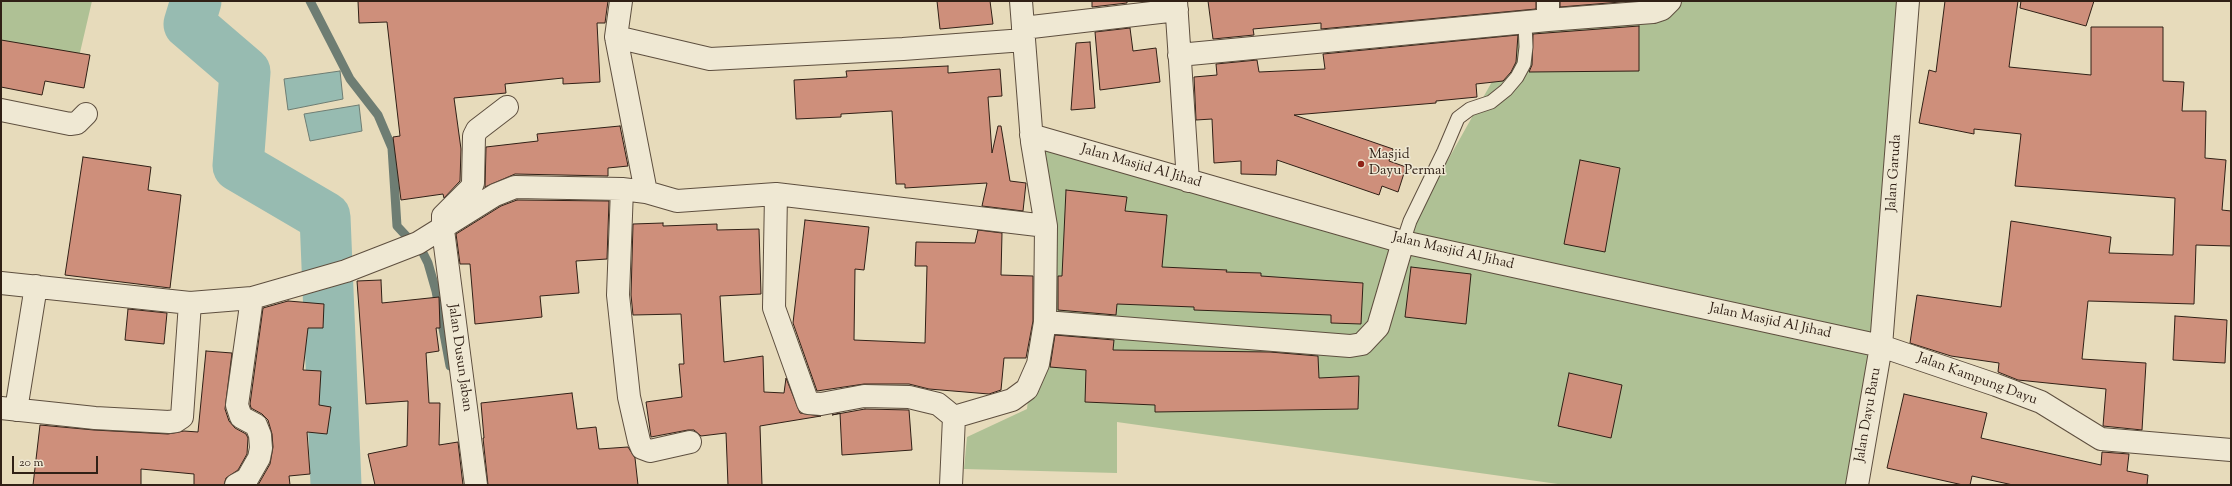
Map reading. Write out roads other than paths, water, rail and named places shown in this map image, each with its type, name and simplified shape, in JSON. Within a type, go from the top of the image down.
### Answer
[{"type":"street","points":[[621,1],[616,36],[646,192]]},
{"type":"street","points":[[954,417],[1012,400],[1027,389],[1038,364],[1045,322],[1046,226],[1031,135],[1021,1]]},
{"type":"street","points":[[1179,54],[1525,23],[1548,11],[1653,12],[1662,9],[1670,1]]},
{"type":"street","name":"Jalan Garuda","points":[[1882,346],[1908,1]]},
{"type":"street","points":[[616,36],[710,59],[903,49],[1024,34],[1176,6],[1188,181]]},
{"type":"street","points":[[442,230],[443,216],[471,188],[473,183],[474,136],[477,130],[507,107]]},
{"type":"street","points":[[1,110],[64,124],[77,122],[86,114]]},
{"type":"street","name":"Jalan Masjid Al Jihad","points":[[1031,135],[1403,242],[1882,346]]},
{"type":"street","points":[[1,283],[190,303],[252,298],[346,271],[418,243],[442,230],[495,195],[515,187],[622,189],[646,192],[678,201],[776,194],[1046,226]]},
{"type":"street","points":[[622,189],[618,295],[629,397],[639,441],[642,448],[650,451],[690,442]]},
{"type":"street","points":[[776,194],[774,308],[808,403],[821,404],[864,396],[909,397],[938,404],[954,417]]},
{"type":"street","name":"Jalan Dusun Jaban","points":[[442,230],[476,485]]},
{"type":"street","points":[[1045,322],[1350,346],[1362,344],[1378,327],[1403,242]]},
{"type":"street","points":[[36,286],[8,409],[95,418],[168,422],[182,417],[190,303]]},
{"type":"street","points":[[236,485],[247,479],[259,458],[261,448],[260,435],[256,425],[241,417],[237,404],[252,298]]},
{"type":"street","name":"Jalan Kampung Dayu","points":[[1882,346],[1996,384],[2041,402],[2101,439],[2231,450]]},
{"type":"street","name":"Jalan Dayu Baru","points":[[1857,485],[1882,346]]},
{"type":"street","points":[[951,485],[954,417]]},
{"type":"lane","points":[[1403,242],[1410,221],[1458,118],[1470,109],[1491,102],[1506,90],[1517,77],[1524,64],[1526,47],[1525,23]]},
{"type":"water","points":[[340,71],[343,99],[288,110],[284,79]]},
{"type":"water","points":[[359,105],[362,131],[310,141],[304,114]]},
{"type":"waterway","points":[[196,1],[189,24],[245,72],[238,166],[325,217],[336,485]]},
{"type":"waterway","points":[[310,1],[350,79],[378,115],[392,148],[397,226],[410,240],[418,243],[428,263],[436,291],[450,366]]},
{"type":"place","name":"Masjid Dayu Permai","points":[[1361,164]]}]
